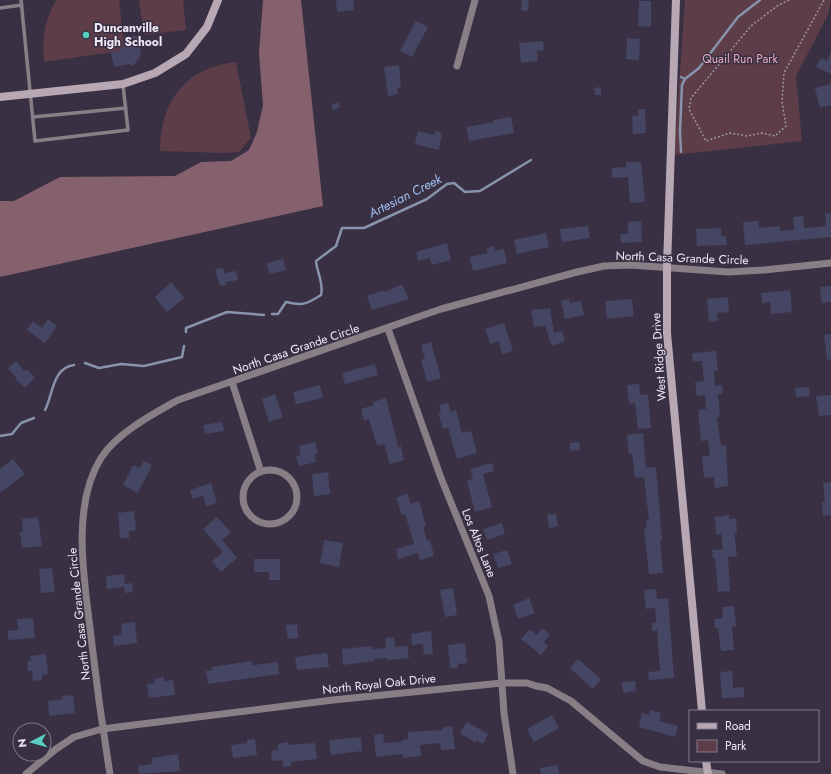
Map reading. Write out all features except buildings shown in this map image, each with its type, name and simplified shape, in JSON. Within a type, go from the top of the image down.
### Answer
[{"type":"street","points":[[0,97],[123,84],[156,73],[186,54],[207,27],[218,0]]},
{"type":"street","points":[[457,66],[475,0]]},
{"type":"street","name":"West Ridge Drive","points":[[676,0],[667,266],[667,333],[702,710]]},
{"type":"street","name":"North Casa Grande Circle","points":[[110,774],[102,729],[82,548],[85,504],[101,457],[118,440],[153,414],[178,400],[441,310],[577,272],[604,266],[667,266],[728,272],[831,263]]},
{"type":"street","name":"Los Altos Lane","points":[[388,329],[441,478],[489,596],[499,642],[502,683],[513,774]]},
{"type":"street","points":[[232,382],[261,472]]},
{"type":"street","points":[[270,470],[279,472],[287,477],[295,488],[296,502],[293,511],[287,518],[279,523],[271,524],[255,520],[244,507],[243,498],[247,482],[261,472],[270,470]]},
{"type":"street","name":"North Royal Oak Drive","points":[[26,774],[56,749],[74,738],[102,729],[333,700],[502,683],[527,684],[547,688],[561,694],[644,761],[660,767],[722,774]]},
{"type":"street","points":[[706,762],[708,773]]},
{"type":"lane","points":[[21,0],[35,141],[128,130],[123,84]]},
{"type":"lane","points":[[0,8],[22,5]]},
{"type":"lane","points":[[33,118],[126,108]]},
{"type":"path","points":[[789,0],[777,6],[751,26],[691,98],[689,109],[706,141],[730,133],[747,136],[762,133],[775,136],[786,126],[782,102],[784,73],[824,0]]},
{"type":"green space","points":[[56,0],[119,0],[124,46],[120,51],[44,62],[43,45],[46,23]]},
{"type":"green space","points":[[139,0],[183,0],[186,30],[144,35]]},
{"type":"green space","name":"Quail Run Park","points":[[685,0],[831,0],[828,15],[796,76],[802,141],[674,155]]},
{"type":"green space","points":[[236,62],[251,138],[239,152],[160,151],[161,133],[165,117],[171,102],[179,90],[190,79],[203,71],[218,65]]},
{"type":"shaded area","points":[[263,0],[301,0],[323,206],[0,277],[0,201],[14,201],[60,177],[175,176],[201,162],[231,161],[249,150],[257,132],[263,105],[259,53]]},
{"type":"waterway","points":[[681,152],[680,131],[682,85],[685,79],[699,68],[738,17],[760,0]]},
{"type":"waterway","points":[[681,77],[685,79]]},
{"type":"waterway","name":"Artesian Creek","points":[[272,314],[278,314],[286,302],[301,304],[321,295],[322,286],[316,261],[336,246],[342,228],[364,228],[427,199],[447,184],[454,183],[465,192],[480,191],[531,160]]},
{"type":"waterway","name":"Artesian Creek","points":[[186,332],[186,328],[227,312],[264,315]]},
{"type":"waterway","name":"Artesian Creek","points":[[85,363],[99,368],[121,364],[144,366],[182,357],[184,346]]},
{"type":"waterway","name":"Artesian Creek","points":[[45,410],[57,377],[61,371],[74,365]]},
{"type":"waterway","name":"Artesian Creek","points":[[0,436],[12,434],[21,423],[34,418]]},
{"type":"place","name":"Duncanville High School","points":[[86,35]]}]
